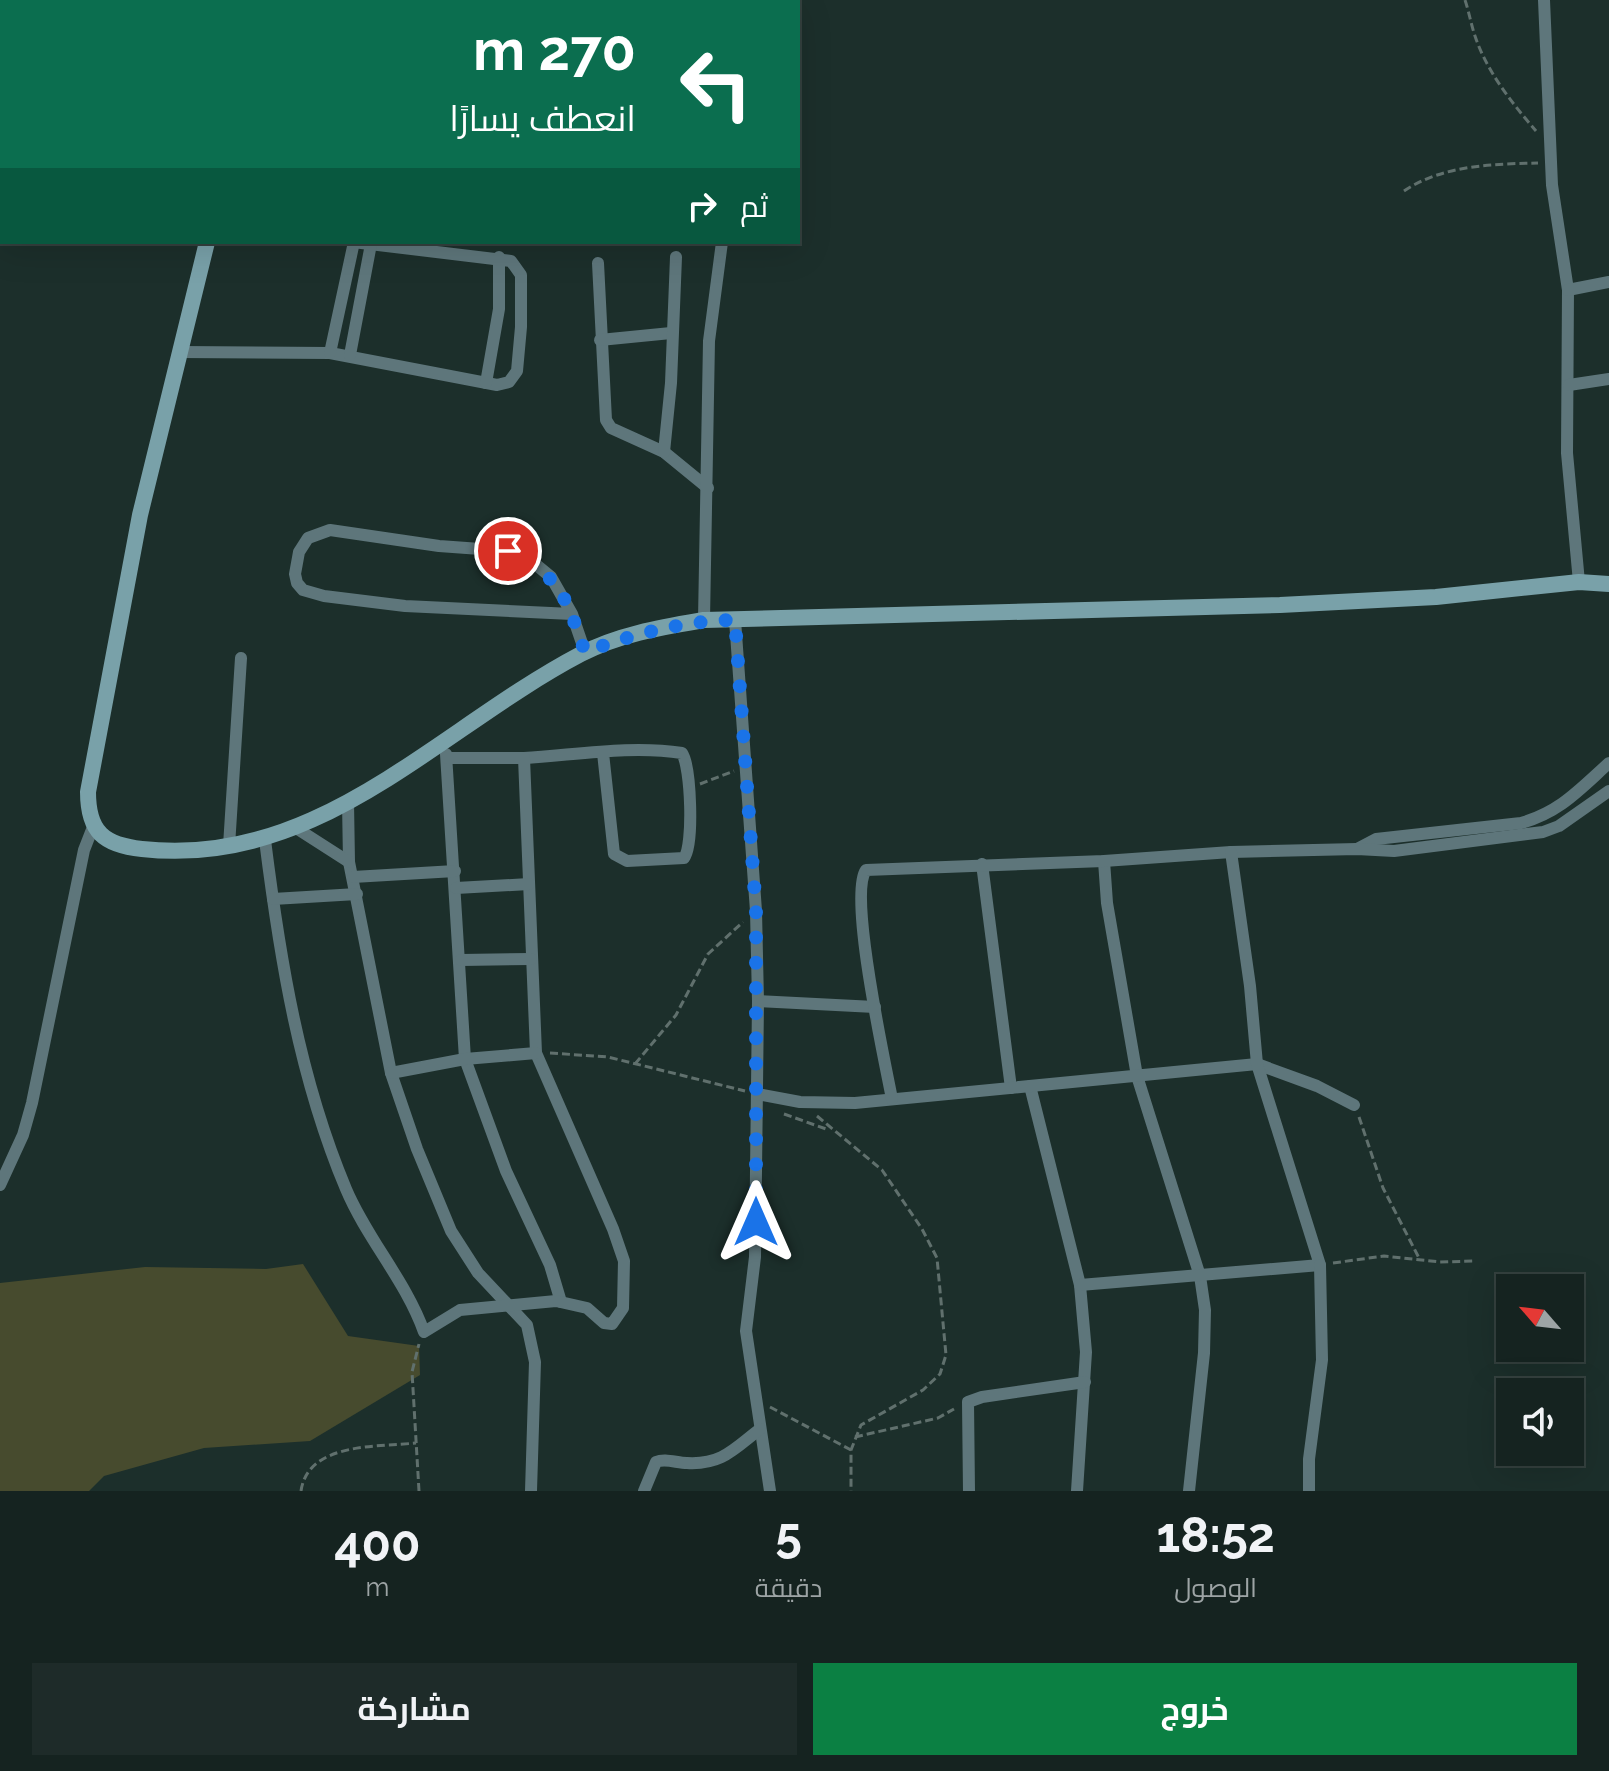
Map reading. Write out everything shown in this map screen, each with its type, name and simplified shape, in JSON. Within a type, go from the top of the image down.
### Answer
[{"type":"street","points":[[1544,0],[1550,163],[1568,290],[1567,453],[1579,582]]},
{"type":"street","points":[[206,244],[140,515],[88,792],[88,812],[93,827],[113,842],[136,848],[166,852],[229,846],[265,840],[296,828],[445,751],[505,700],[585,652],[649,630],[704,620],[1280,605],[1436,597],[1579,582],[1609,584]]},
{"type":"street","points":[[330,353],[353,244]]},
{"type":"street","points":[[179,352],[350,355],[497,385],[509,382],[517,371],[521,275],[511,261],[499,257],[371,244],[350,355]]},
{"type":"street","points":[[704,620],[709,341],[722,244]]},
{"type":"street","points":[[486,383],[499,309],[499,257]]},
{"type":"street","points":[[664,452],[671,383],[676,257]]},
{"type":"street","points":[[598,263],[606,420],[611,428],[664,452],[708,488]]},
{"type":"street","points":[[1568,290],[1609,282]]},
{"type":"street","points":[[600,340],[671,333]]},
{"type":"street","points":[[1569,385],[1609,379]]},
{"type":"street","points":[[572,614],[405,606],[324,596],[303,590],[295,574],[299,552],[308,538],[330,530],[439,546],[508,551],[534,563],[551,577],[572,614],[585,652]]},
{"type":"street","points":[[735,620],[756,911],[762,1095],[755,1257],[746,1331],[770,1491]]},
{"type":"street","points":[[229,846],[241,658]]},
{"type":"street","points":[[445,751],[524,758],[603,753],[682,753],[686,761],[690,846],[684,858],[619,859],[611,846],[603,753]]},
{"type":"street","points":[[445,751],[461,960],[465,1059],[506,1171],[550,1265],[561,1302]]},
{"type":"street","points":[[265,840],[278,946],[315,1105],[346,1189],[368,1233],[417,1312],[424,1332],[460,1310],[561,1302],[587,1308],[604,1323],[612,1324],[623,1308],[626,1277],[613,1229],[536,1053],[524,758]]},
{"type":"street","points":[[1522,829],[1558,808],[1609,763]]},
{"type":"street","points":[[892,1099],[863,930],[862,876],[873,868],[1357,849],[1376,839],[1559,826],[1609,791]]},
{"type":"street","points":[[348,802],[349,862],[391,1073],[417,1149],[451,1231],[478,1273],[527,1325],[535,1362],[531,1491]]},
{"type":"street","points":[[0,1185],[23,1135],[32,1103],[84,850],[93,827]]},
{"type":"street","points":[[296,828],[349,862]]},
{"type":"street","points":[[1231,852],[1250,986],[1257,1064],[1320,1265],[1322,1360],[1309,1459],[1309,1491]]},
{"type":"street","points":[[1104,861],[1107,903],[1137,1076],[1200,1276],[1205,1310],[1204,1353],[1189,1491]]},
{"type":"street","points":[[982,864],[1011,1088]]},
{"type":"street","points":[[353,877],[455,871]]},
{"type":"street","points":[[456,888],[529,884]]},
{"type":"street","points":[[273,899],[357,894]]},
{"type":"street","points":[[461,960],[531,959]]},
{"type":"street","points":[[758,1001],[875,1007]]},
{"type":"street","points":[[391,1073],[465,1059],[536,1053]]},
{"type":"street","points":[[762,1095],[800,1102],[840,1103],[1257,1064],[1317,1086],[1354,1105]]},
{"type":"street","points":[[1030,1086],[1080,1285],[1086,1352],[1077,1491]]},
{"type":"street","points":[[1080,1285],[1320,1265]]},
{"type":"street","points":[[969,1491],[968,1402],[982,1397],[1085,1382]]},
{"type":"street","points":[[644,1491],[656,1462],[662,1459],[680,1463],[715,1462],[760,1429]]},
{"type":"path","points":[[1475,0],[1466,2],[1487,63],[1515,106],[1549,146]]},
{"type":"path","points":[[1404,191],[1417,182],[1460,169],[1490,164],[1550,163]]},
{"type":"path","points":[[689,800],[701,784],[713,777],[745,769]]},
{"type":"path","points":[[635,1064],[676,1015],[708,954],[756,911]]},
{"type":"path","points":[[536,1053],[583,1053],[762,1095],[783,1114],[833,1131]]},
{"type":"path","points":[[800,1102],[882,1170],[900,1193],[937,1258],[946,1355],[940,1374],[861,1425],[851,1450],[851,1491]]},
{"type":"path","points":[[1354,1105],[1369,1139],[1383,1188],[1420,1260]]},
{"type":"path","points":[[1320,1265],[1384,1256],[1473,1261]]},
{"type":"path","points":[[419,1491],[412,1372],[424,1332]]},
{"type":"path","points":[[755,1401],[851,1450]]},
{"type":"path","points":[[855,1437],[938,1418],[968,1402]]},
{"type":"path","points":[[301,1491],[308,1468],[324,1457],[416,1443]]},
{"type":"green space","points":[[303,1264],[348,1336],[419,1346],[420,1375],[310,1441],[204,1448],[104,1476],[89,1491],[0,1491],[0,1283],[145,1267],[266,1269]]},
{"type":"route","points":[[508,551],[534,563],[551,577],[572,614],[585,652],[649,630],[704,620],[735,620],[756,911],[756,1222]]}]
